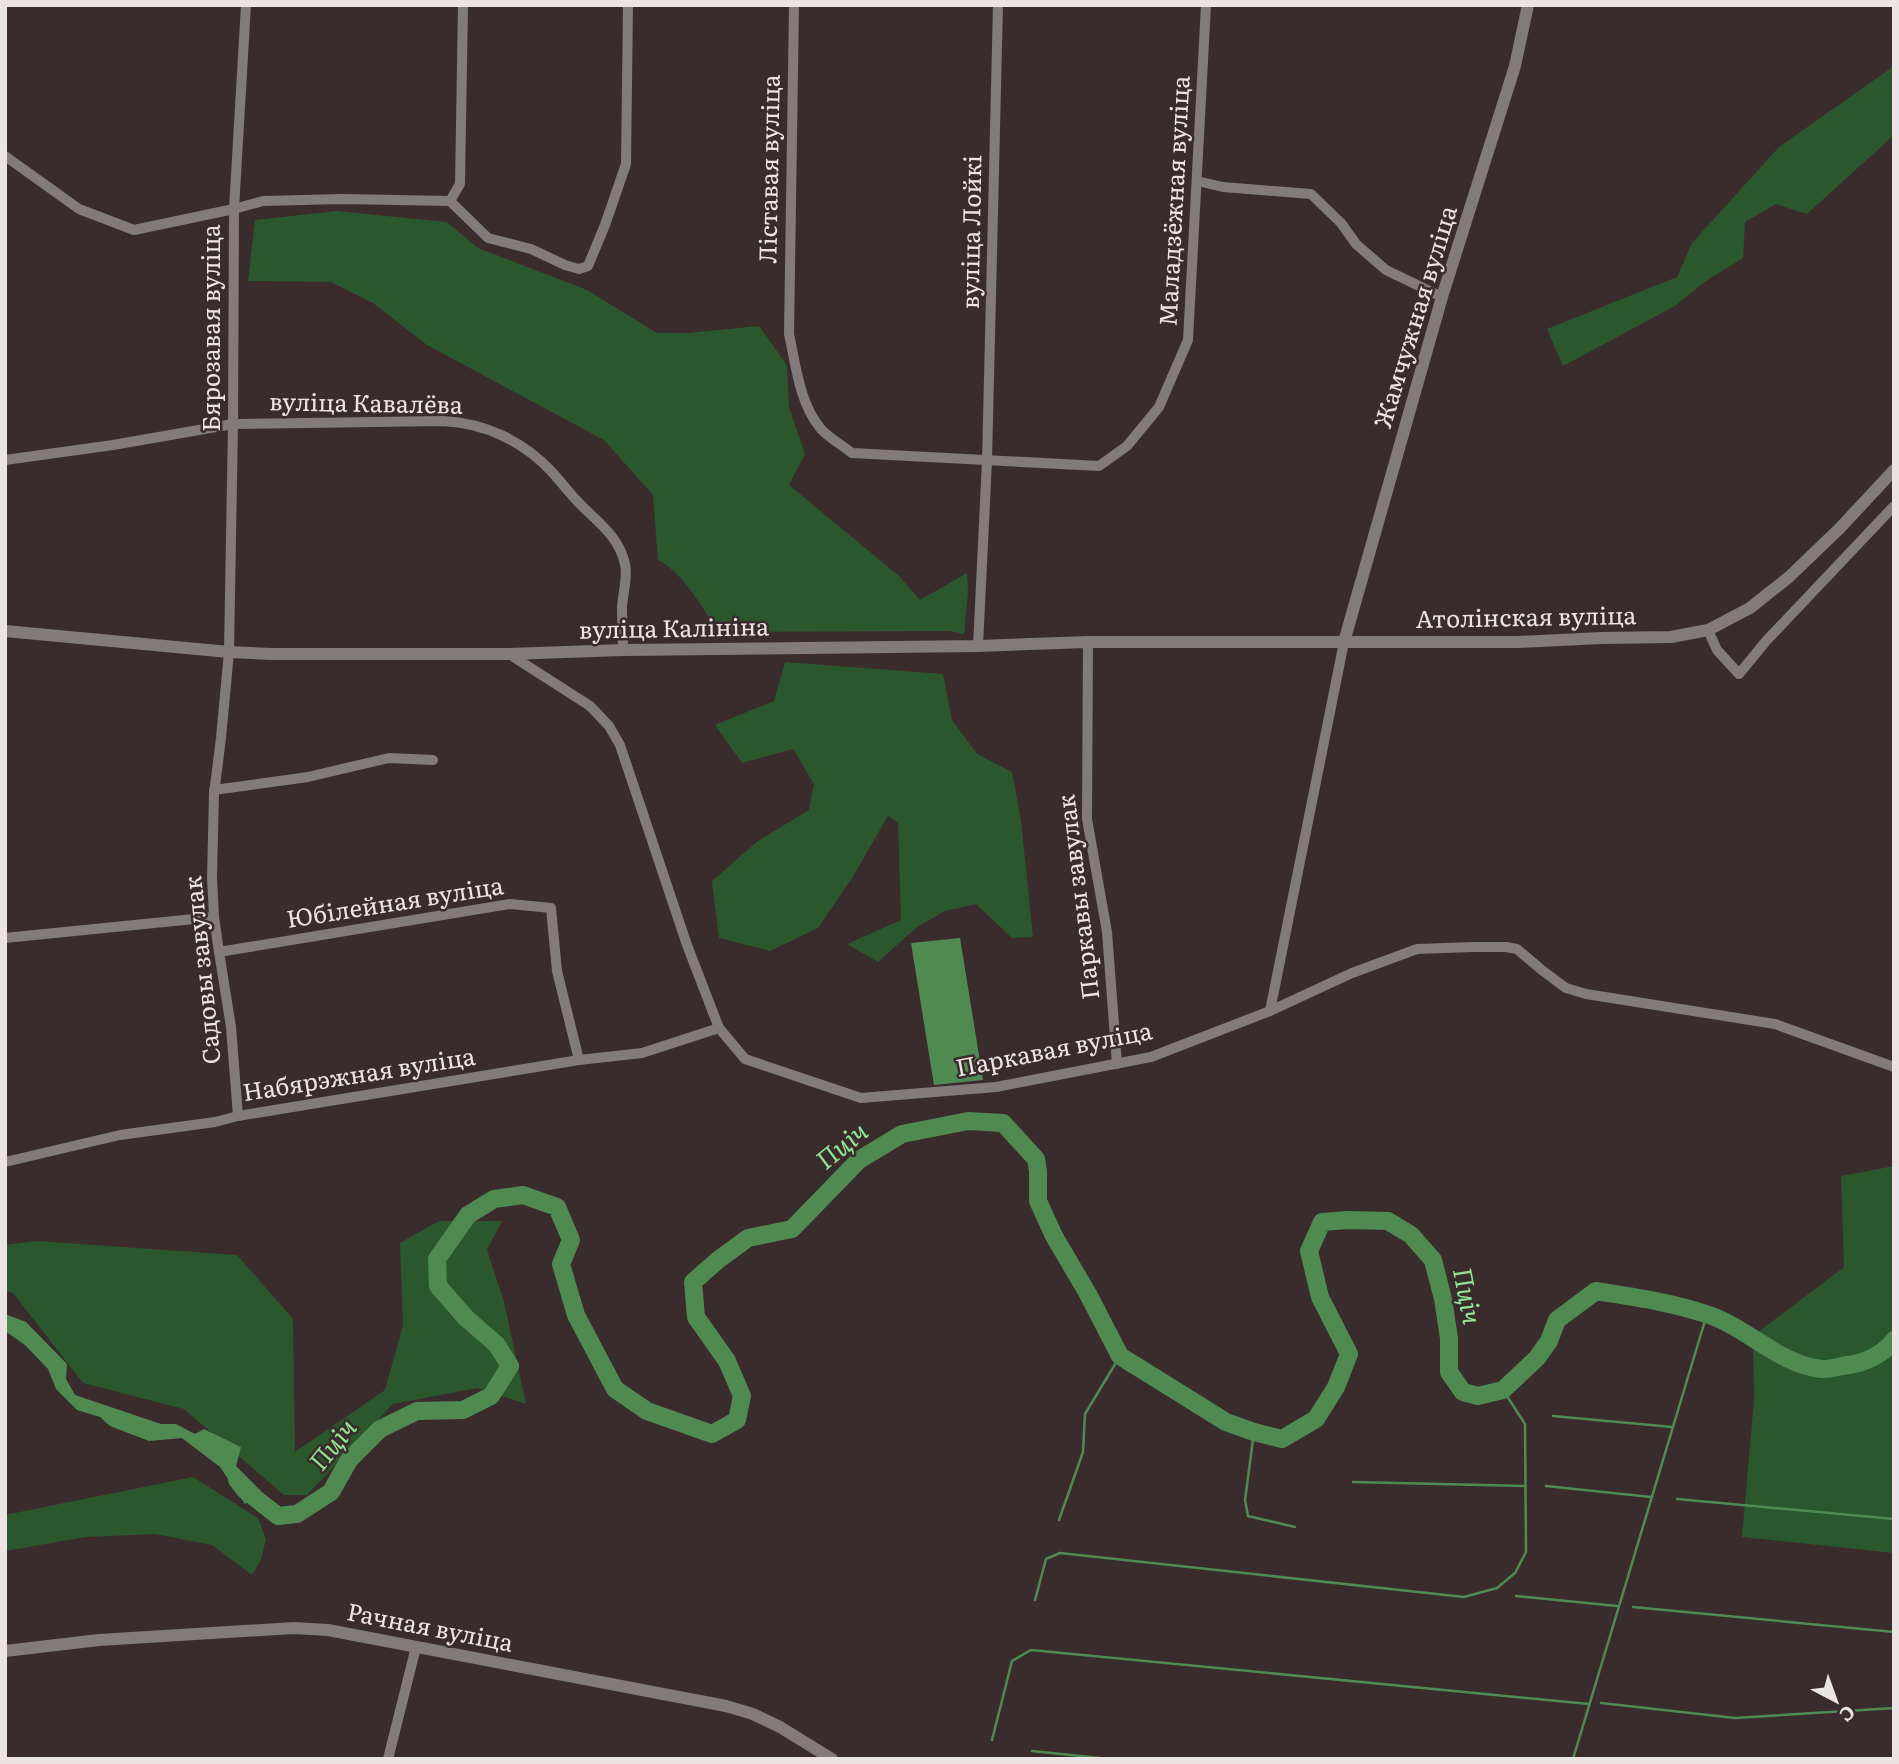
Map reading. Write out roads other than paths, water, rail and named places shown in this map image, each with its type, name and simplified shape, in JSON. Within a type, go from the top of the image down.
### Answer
[{"type":"street","name":"Бярозавая вуліца","points":[[229,652],[234,209],[246,5]]},
{"type":"street","points":[[450,201],[460,184],[463,5]]},
{"type":"street","points":[[5,156],[79,209],[134,230],[263,201],[450,201],[488,238],[531,249],[579,269],[588,266],[626,164],[628,5]]},
{"type":"street","name":"Ліставая вуліца","points":[[794,5],[789,334],[807,408],[822,430],[852,453],[987,461]]},
{"type":"street","name":"вуліца Лойкі","points":[[978,646],[987,461],[998,5]]},
{"type":"street","name":"Маладзёжная вуліца","points":[[987,461],[1099,466],[1127,446],[1159,407],[1188,340],[1206,5]]},
{"type":"street","name":"Жамчужная вуліца","points":[[1344,642],[1442,297],[1515,66],[1528,5]]},
{"type":"street","points":[[1197,181],[1223,187],[1311,194],[1340,223],[1356,244],[1385,270],[1442,297]]},
{"type":"street","name":"вуліца Кавалёва","points":[[5,460],[233,424],[460,422],[505,435],[529,450],[550,470],[580,505],[606,528],[620,547],[626,567],[622,607],[623,650]]},
{"type":"street","name":"Атолінская вуліца","points":[[1344,642],[1518,642],[1671,637],[1709,629],[1750,608],[1790,577],[1894,470]]},
{"type":"street","points":[[1709,629],[1717,650],[1739,674],[1767,640],[1894,506]]},
{"type":"street","name":"вуліца Калініна","points":[[5,631],[229,652],[286,654],[509,654],[1088,642],[1344,642]]},
{"type":"street","name":"Паркавы завулак","points":[[1088,642],[1087,819],[1107,932],[1117,1064]]},
{"type":"street","points":[[1270,1011],[1344,642]]},
{"type":"street","name":"Садовы завулак","points":[[229,652],[214,790],[212,877],[214,917],[232,1027],[238,1116]]},
{"type":"street","name":"Паркавая вуліца","points":[[509,654],[590,706],[608,726],[620,746],[687,945],[719,1028],[745,1059],[861,1098],[996,1087],[1150,1057],[1270,1011],[1352,973],[1416,949],[1472,947],[1517,949],[1551,978],[1576,991],[1602,998],[1775,1024],[1894,1067]]},
{"type":"street","points":[[214,790],[308,776],[389,758],[433,760]]},
{"type":"street","name":"Юбілейная вуліца","points":[[219,952],[510,904],[551,908],[557,971],[579,1060]]},
{"type":"street","points":[[5,938],[214,917]]},
{"type":"street","name":"Набярэжная вуліца","points":[[5,1161],[120,1135],[215,1122],[579,1060],[642,1053],[719,1028]]},
{"type":"street","name":"Рачная вуліца","points":[[5,1651],[99,1640],[294,1628],[328,1630],[726,1706],[753,1714],[780,1727],[832,1759]]},
{"type":"street","points":[[388,1759],[416,1647]]},
{"type":"waterway","name":"Пціч","points":[[237,1480],[245,1490],[278,1516],[297,1514],[331,1492],[349,1460],[380,1429],[417,1411],[463,1410],[491,1396],[510,1366],[497,1345],[466,1318],[438,1286],[437,1259],[468,1215],[494,1199],[523,1195],[557,1207],[571,1240],[561,1264],[576,1315],[615,1389],[647,1411],[712,1434],[737,1420],[742,1396],[727,1361],[696,1317],[693,1282],[748,1238],[792,1229],[859,1160],[902,1134],[968,1121],[1003,1123],[1036,1159],[1038,1201],[1054,1236],[1120,1356],[1226,1422],[1282,1439],[1316,1419],[1336,1387],[1349,1354],[1320,1297],[1309,1251],[1322,1222],[1388,1221],[1411,1235],[1433,1260],[1449,1338],[1449,1372],[1463,1392],[1478,1396],[1503,1390],[1537,1358],[1549,1341],[1557,1320],[1596,1291],[1665,1303],[1706,1314],[1736,1327],[1791,1360],[1822,1369],[1867,1360],[1880,1354],[1894,1340]]},
{"type":"waterway","points":[[1573,1759],[1707,1314]]},
{"type":"waterway","points":[[1059,1520],[1083,1452],[1085,1414],[1120,1356]]},
{"type":"waterway","points":[[1035,1600],[1046,1559],[1060,1553],[1464,1597],[1497,1588],[1515,1573],[1526,1552],[1525,1424],[1503,1390]]},
{"type":"waterway","points":[[1553,1416],[1672,1427]]},
{"type":"waterway","points":[[1254,1432],[1245,1500],[1248,1516],[1295,1527]]},
{"type":"waterway","points":[[1353,1482],[1525,1486]]},
{"type":"waterway","points":[[1546,1486],[1651,1497]]},
{"type":"waterway","points":[[1677,1499],[1894,1519]]},
{"type":"waterway","points":[[1516,1596],[1617,1606]]},
{"type":"waterway","points":[[1633,1607],[1894,1632]]},
{"type":"waterway","points":[[992,1740],[1012,1661],[1031,1650],[1589,1704]]},
{"type":"waterway","points":[[1601,1703],[1735,1718],[1894,1708]]},
{"type":"waterway","points":[[1032,1751],[1109,1759]]}]
